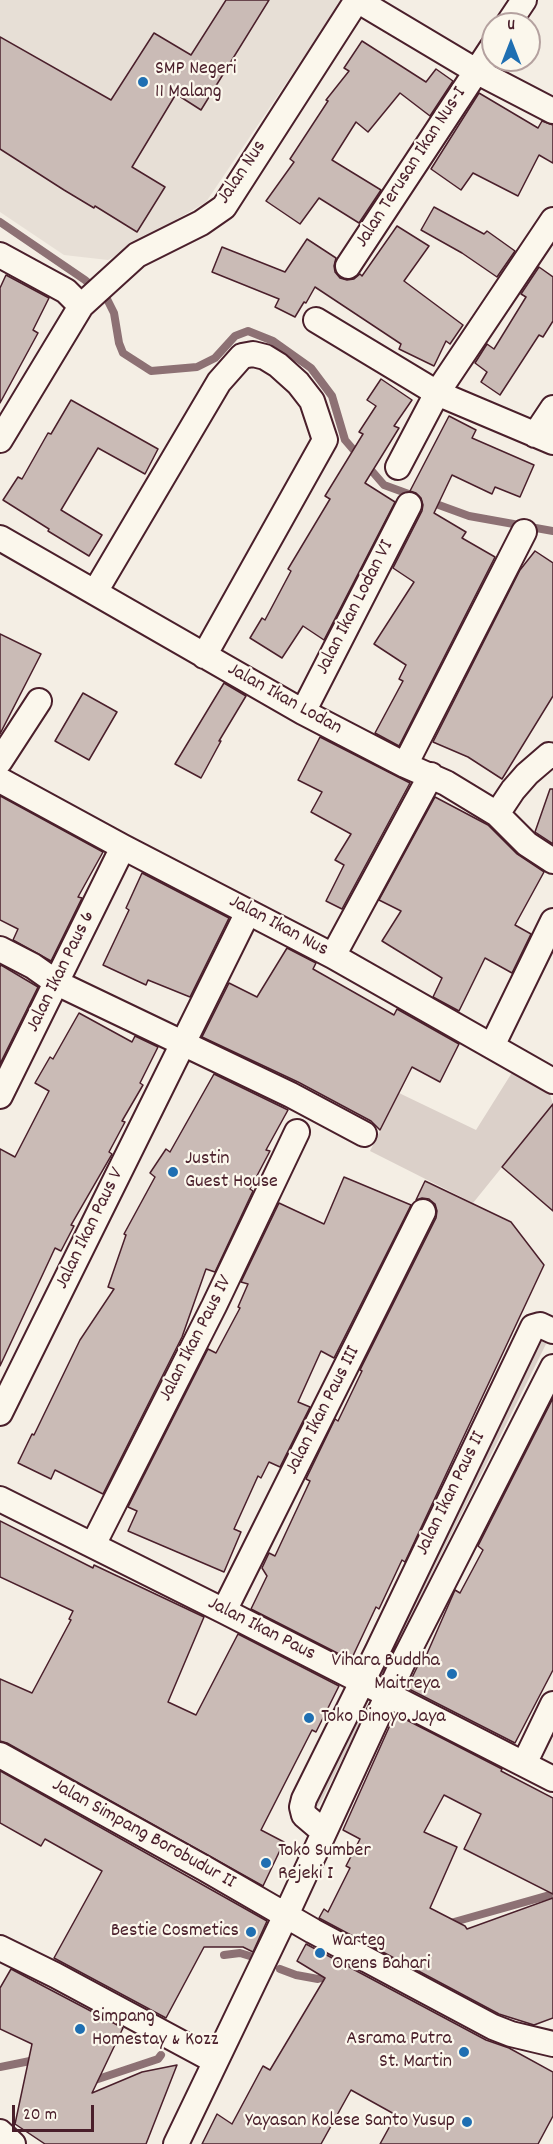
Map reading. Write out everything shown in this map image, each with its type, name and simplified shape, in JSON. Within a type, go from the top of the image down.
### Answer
[{"type":"street","points":[[357,0],[476,70],[553,111]]},
{"type":"street","name":"Jalan Nus","points":[[0,440],[84,304],[137,255],[201,223],[224,207],[357,0]]},
{"type":"street","name":"Jalan Terusan Ikan Nus-I","points":[[348,266],[481,63]]},
{"type":"street","points":[[398,467],[437,393],[553,220]]},
{"type":"street","points":[[0,255],[66,291],[84,304]]},
{"type":"street","points":[[316,320],[437,393],[544,439],[553,408]]},
{"type":"street","points":[[95,592],[230,368],[242,356],[253,354],[265,357],[298,383],[312,402],[325,440],[204,656]]},
{"type":"street","name":"Jalan Ikan Lodan VI","points":[[303,712],[410,505]]},
{"type":"street","points":[[405,765],[524,532]]},
{"type":"street","name":"Jalan Ikan Lodan","points":[[0,538],[303,712],[405,765],[431,775],[497,814],[527,844],[553,861]]},
{"type":"street","points":[[0,761],[39,701]]},
{"type":"street","points":[[497,814],[513,790],[539,762],[552,754]]},
{"type":"street","points":[[333,956],[431,775]]},
{"type":"street","name":"Jalan Ikan Nus","points":[[0,780],[333,956],[553,1081]]},
{"type":"street","name":"Jalan Ikan Paus 6","points":[[0,1096],[123,847]]},
{"type":"street","name":"Jalan Ikan Paus V","points":[[0,1413],[248,912]]},
{"type":"street","points":[[492,1046],[553,921]]},
{"type":"street","points":[[0,949],[33,966],[57,983],[182,1045],[291,1095],[364,1134]]},
{"type":"street","name":"Jalan Ikan Paus IV","points":[[93,1545],[214,1306],[297,1132]]},
{"type":"street","name":"Jalan Ikan Paus III","points":[[224,1611],[423,1212]]},
{"type":"street","name":"Jalan Ikan Paus II","points":[[362,1681],[533,1327],[540,1325],[553,1331]]},
{"type":"street","name":"Jalan Ikan Paus II","points":[[176,2144],[286,1915],[402,1664],[553,1367]]},
{"type":"street","name":"Jalan Ikan Paus","points":[[0,1499],[553,1779]]},
{"type":"street","points":[[324,1832],[304,1815],[302,1805],[362,1681]]},
{"type":"street","points":[[524,1764],[550,1720]]},
{"type":"street","name":"Jalan Simpang Borobudur II","points":[[0,1755],[355,1954],[493,2027],[511,2034],[553,2044]]},
{"type":"street","points":[[0,1948],[55,1975],[214,2061]]},
{"type":"street","points":[[0,2132],[13,2144]]},
{"type":"shaded area","name":"SMP Negeri 11 Malang","points":[[0,0],[342,0],[206,202],[108,260],[64,255],[0,212]]},
{"type":"shaded area","points":[[513,1071],[549,1091],[553,1104],[473,1203],[370,1151],[399,1093],[476,1130]]},
{"type":"shaded area","points":[[544,1339],[547,1342],[386,1666],[383,1669],[380,1668],[541,1340]]},
{"type":"shaded area","points":[[365,1703],[368,1707],[317,1807],[314,1805]]},
{"type":"building","points":[[226,0],[269,0],[201,110],[176,94],[132,167],[165,187],[137,232],[64,190],[0,149],[0,37],[111,100],[154,33],[191,55]]},
{"type":"building","points":[[362,41],[426,82],[436,69],[453,81],[430,116],[400,93],[368,132],[356,122],[332,160],[381,190],[359,223],[319,198],[300,224],[266,201],[294,162],[290,159],[328,101],[326,100],[349,71],[344,68]]},
{"type":"building","points":[[479,93],[538,128],[542,121],[553,125],[553,163],[539,155],[518,196],[473,173],[461,190],[431,169]]},
{"type":"building","points":[[434,207],[484,234],[487,231],[515,251],[497,277],[462,253],[421,230]]},
{"type":"building","points":[[397,226],[429,246],[404,281],[463,325],[450,344],[446,341],[434,366],[399,349],[401,344],[315,287],[295,317],[275,307],[279,299],[212,272],[222,247],[285,272],[307,239],[336,258],[335,272],[340,278],[354,279],[360,274],[362,276]]},
{"type":"building","points":[[539,267],[553,277],[553,321],[543,337],[539,335],[500,395],[481,382],[487,372],[475,363],[487,344],[494,349],[526,297],[521,294]]},
{"type":"building","points":[[6,275],[49,298],[33,330],[38,333],[0,403],[0,288]]},
{"type":"building","points":[[381,379],[412,400],[394,426],[399,428],[365,483],[395,502],[324,640],[303,626],[282,658],[250,638],[262,618],[265,620],[291,571],[288,569],[330,499],[325,496],[363,434],[359,432],[376,406],[367,400]]},
{"type":"building","points":[[71,400],[158,449],[145,474],[98,448],[61,510],[102,535],[89,556],[3,500],[18,477],[22,479],[48,433],[51,434]]},
{"type":"building","points":[[449,416],[476,430],[472,438],[534,465],[520,497],[495,487],[492,494],[452,475],[434,513],[466,532],[462,538],[495,557],[399,746],[375,733],[403,681],[399,679],[406,665],[374,644],[414,582],[393,568],[422,511],[421,498],[410,491]]},
{"type":"building","points":[[535,551],[553,563],[553,696],[502,779],[468,757],[433,742],[520,570]]},
{"type":"building","points":[[0,634],[41,654],[0,734]]},
{"type":"building","points":[[224,683],[246,696],[219,741],[221,741],[201,778],[175,764]]},
{"type":"building","points":[[83,693],[117,712],[89,760],[55,741]]},
{"type":"building","points":[[320,737],[410,783],[342,909],[326,901],[344,865],[335,860],[351,834],[311,812],[322,792],[298,780]]},
{"type":"building","points":[[550,789],[553,789],[553,844],[535,832]]},
{"type":"building","points":[[0,796],[103,852],[78,897],[82,898],[51,961],[13,940],[18,929],[0,920]]},
{"type":"building","points":[[435,797],[488,825],[517,854],[544,872],[515,925],[531,934],[512,973],[485,958],[459,1011],[433,997],[442,978],[382,941],[401,911],[379,900]]},
{"type":"building","points":[[142,873],[229,918],[190,997],[148,980],[146,985],[103,965],[129,910],[126,908]]},
{"type":"building","points":[[287,948],[316,963],[313,969],[394,1015],[397,1009],[459,1044],[440,1082],[412,1067],[380,1130],[371,1121],[298,1082],[202,1037],[229,983],[257,997]]},
{"type":"building","points":[[1,965],[38,987],[0,1064],[0,967]]},
{"type":"building","points":[[79,1013],[132,1042],[135,1036],[158,1047],[140,1083],[143,1085],[122,1121],[125,1122],[109,1152],[112,1154],[71,1225],[74,1226],[61,1251],[55,1248],[0,1366],[0,1149],[15,1157],[49,1091],[35,1083],[50,1057],[53,1059]]},
{"type":"building","points":[[214,1074],[288,1110],[266,1150],[270,1151],[250,1189],[253,1191],[215,1272],[206,1269],[182,1337],[103,1494],[55,1470],[51,1479],[18,1463],[80,1340],[114,1289],[108,1287],[126,1235],[124,1234],[155,1177],[150,1173],[166,1149],[170,1152]]},
{"type":"building","points":[[553,1104],[553,1211],[502,1167]]},
{"type":"building","points":[[344,1177],[411,1205],[334,1358],[321,1351],[298,1402],[310,1407],[280,1467],[269,1462],[261,1478],[258,1476],[234,1529],[241,1532],[224,1572],[128,1531],[137,1511],[128,1507],[208,1349],[216,1353],[240,1308],[238,1307],[248,1284],[241,1282],[279,1203],[324,1224]]},
{"type":"building","points":[[425,1181],[511,1222],[544,1265],[405,1562],[402,1560],[379,1609],[376,1607],[351,1660],[251,1609],[267,1576],[262,1568],[269,1553],[275,1556],[310,1481],[306,1479],[335,1419],[338,1421],[362,1371],[360,1370],[436,1218],[435,1204],[429,1199],[416,1200]]},
{"type":"building","points":[[553,1398],[553,1670],[515,1743],[407,1688],[423,1655],[426,1656],[455,1590],[460,1593],[483,1550],[478,1546]]},
{"type":"building","points":[[0,1521],[93,1568],[94,1565],[204,1617],[168,1702],[196,1715],[238,1634],[339,1686],[316,1732],[312,1730],[261,1830],[284,1842],[263,1886],[0,1741],[0,1679],[32,1693],[71,1620],[69,1619],[73,1611],[0,1577]]},
{"type":"building","points":[[395,1714],[553,1798],[553,1894],[464,1849],[481,1814],[444,1795],[424,1832],[457,1847],[430,1908],[467,1929],[553,1898],[553,2018],[534,2025],[499,2014],[319,1918],[324,1909],[328,1912],[350,1868],[346,1866],[360,1839],[343,1830]]},
{"type":"building","points":[[0,1771],[267,1921],[253,1952],[243,1947],[204,1947],[166,2018],[54,1958],[102,1871],[45,1839],[41,1846],[0,1823]]},
{"type":"building","points":[[306,1944],[486,2040],[509,2048],[553,2072],[553,2116],[538,2144],[380,2144],[396,2115],[351,2090],[321,2144],[202,2144],[217,2114],[232,2124],[263,2066],[270,2070],[325,1978],[297,1961]]},
{"type":"building","points":[[11,1969],[123,2028],[92,2093],[142,2072],[177,2065],[146,2144],[45,2144],[15,2124],[32,2044],[0,2029],[0,1988]]},
{"type":"waterway","points":[[0,222],[85,280],[107,299],[114,313],[123,353],[151,371],[197,367],[215,358],[235,336],[248,331],[273,341],[311,368],[332,396],[345,440],[384,485],[469,516],[553,531]]},
{"type":"waterway","points":[[447,1924],[553,1894]]},
{"type":"waterway","points":[[280,1969],[318,1979],[348,1971],[394,1947]]},
{"type":"waterway","points":[[224,1955],[240,1953],[253,1957]]},
{"type":"waterway","points":[[89,2082],[158,2059],[161,2055]]},
{"type":"waterway","points":[[0,2067],[30,2061],[38,2064]]},
{"type":"place","name":"SMP Negeri 11 Malang","points":[[143,82]]},
{"type":"place","name":"Justin Guest House","points":[[173,1172]]},
{"type":"place","name":"Vihara Buddha Maitreya","points":[[452,1674]]},
{"type":"place","name":"Toko Dinoyo Jaya","points":[[309,1718]]},
{"type":"place","name":"Toko Sumber Rejeki I","points":[[266,1863]]},
{"type":"place","name":"Bestie Cosmetics","points":[[251,1932]]},
{"type":"place","name":"Warteg Orens Bahari","points":[[320,1953]]},
{"type":"place","name":"Simpang Homestay & Kozz","points":[[80,2029]]},
{"type":"place","name":"Asrama Putra St. Martin","points":[[464,2052]]},
{"type":"place","name":"Yayasan Kolese Santo Yusup","points":[[467,2122]]}]
